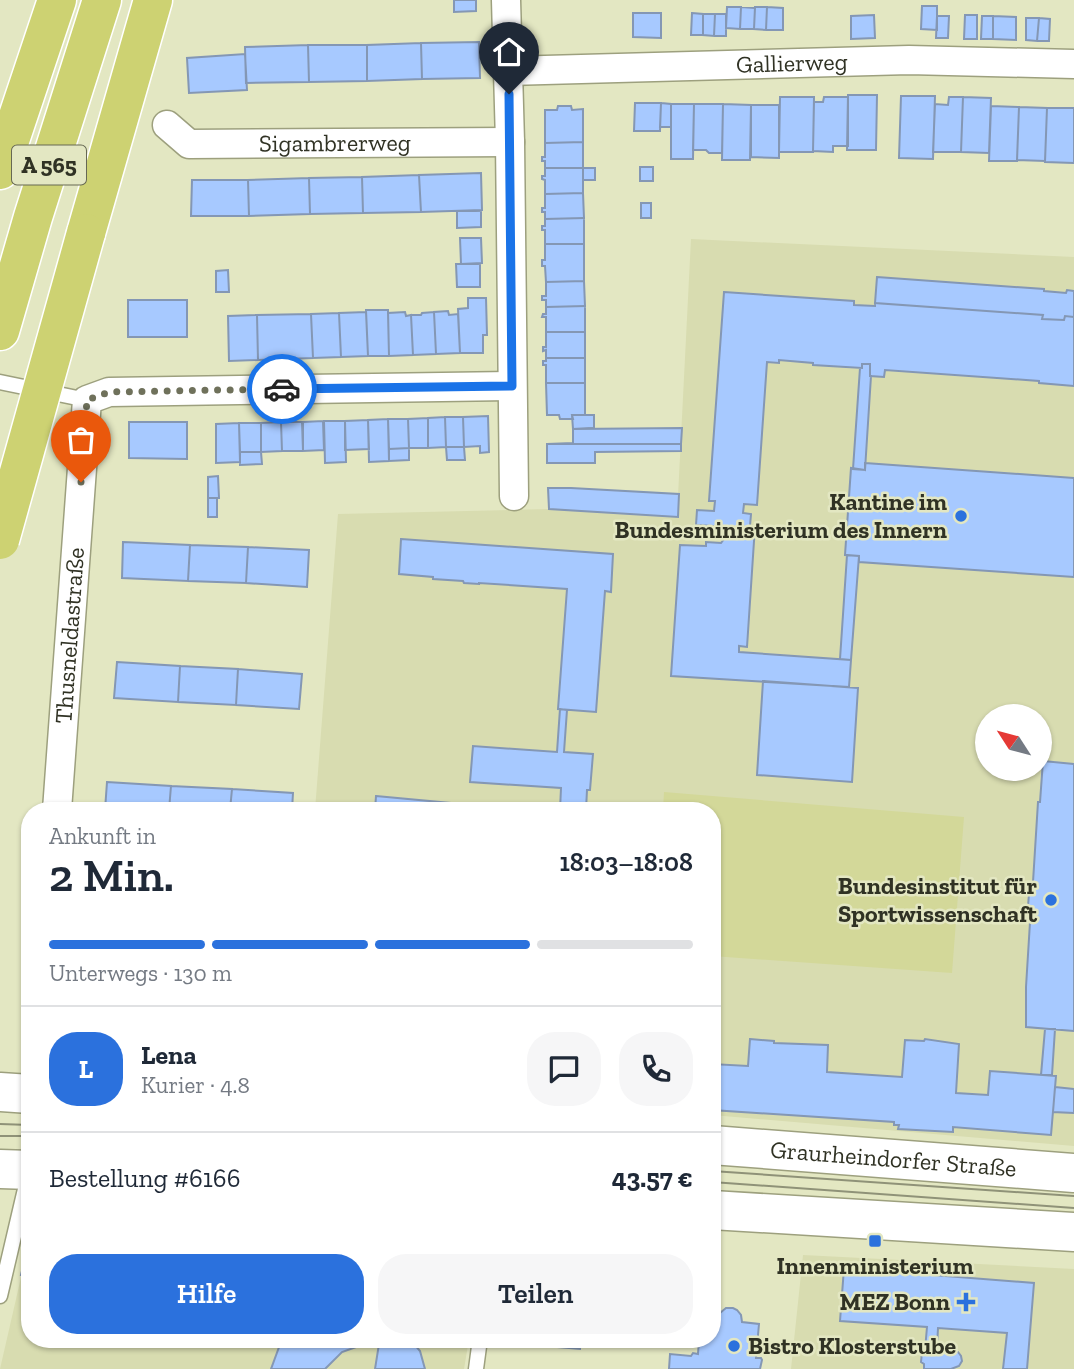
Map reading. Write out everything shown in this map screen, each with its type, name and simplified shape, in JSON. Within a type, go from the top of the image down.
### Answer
[{"type":"highway","name":"A 565","points":[[0,170],[57,0]]},
{"type":"highway","name":"A 565","points":[[0,331],[33,216],[102,0]]},
{"type":"highway","points":[[0,540],[153,0]]},
{"type":"main road","points":[[0,1092],[21,1093]]},
{"type":"main road","name":"Graurheindorfer Straße","points":[[721,1146],[1074,1173]]},
{"type":"main road","points":[[0,1169],[21,1170]]},
{"type":"main road","points":[[721,1211],[1074,1232]]},
{"type":"street","points":[[506,0],[514,496]]},
{"type":"street","name":"Gallierweg","points":[[508,71],[909,60],[1074,64]]},
{"type":"street","name":"Sigambrerweg","points":[[167,125],[189,144],[510,142]]},
{"type":"street","points":[[98,396],[512,386]]},
{"type":"street","name":"Thusneldastraße","points":[[58,802],[98,396]]},
{"type":"lane","points":[[0,383],[98,396]]},
{"type":"lane","points":[[0,1296],[21,1208]]},
{"type":"lane","points":[[476,1369],[479,1348]]},
{"type":"shaded area","points":[[691,239],[1074,257],[1074,1146],[721,1116],[721,802],[316,802],[338,514],[549,509],[677,516]]},
{"type":"shaded area","points":[[664,792],[964,817],[952,973],[721,957],[721,802],[663,802]]},
{"type":"shaded area","points":[[803,1255],[1074,1269],[1074,1369],[791,1369]]},
{"type":"shaded area","points":[[21,1277],[21,1348],[468,1348],[464,1369],[0,1369]]},
{"type":"building","points":[[454,0],[476,0],[476,11],[454,12]]},
{"type":"building","points":[[922,6],[937,6],[937,30],[921,29]]},
{"type":"building","points":[[727,7],[741,7],[740,29],[726,28]]},
{"type":"building","points":[[741,7],[755,8],[754,29],[740,29]]},
{"type":"building","points":[[755,7],[767,7],[766,30],[754,29]]},
{"type":"building","points":[[767,7],[783,8],[783,30],[766,30]]},
{"type":"building","points":[[633,13],[661,13],[661,38],[633,37]]},
{"type":"building","points":[[692,13],[703,14],[703,35],[691,35]]},
{"type":"building","points":[[703,14],[715,14],[714,36],[703,35]]},
{"type":"building","points":[[715,14],[726,14],[726,36],[714,36]]},
{"type":"building","points":[[874,15],[875,38],[851,39],[851,16]]},
{"type":"building","points":[[965,15],[977,15],[977,39],[964,39]]},
{"type":"building","points":[[937,16],[949,16],[948,38],[936,38]]},
{"type":"building","points":[[982,16],[993,16],[993,39],[981,39]]},
{"type":"building","points":[[993,16],[1016,17],[1016,40],[993,39]]},
{"type":"building","points":[[1026,18],[1039,18],[1037,41],[1026,40]]},
{"type":"building","points":[[1039,18],[1050,19],[1049,41],[1037,41]]},
{"type":"building","points":[[479,42],[480,78],[422,79],[421,43]]},
{"type":"building","points":[[421,43],[422,79],[367,81],[367,45]]},
{"type":"building","points":[[308,45],[309,82],[246,83],[245,47]]},
{"type":"building","points":[[308,45],[367,45],[367,81],[309,82]]},
{"type":"building","points":[[245,54],[247,90],[189,93],[187,58]]},
{"type":"building","points":[[848,95],[877,95],[876,150],[847,150]]},
{"type":"building","points":[[901,96],[935,96],[933,159],[899,158]]},
{"type":"building","points":[[780,97],[814,97],[813,152],[779,152]]},
{"type":"building","points":[[824,97],[848,97],[848,146],[833,146],[833,152],[813,151],[814,102],[823,102]]},
{"type":"building","points":[[949,97],[963,97],[961,152],[933,152],[935,104],[948,105]]},
{"type":"building","points":[[963,97],[991,98],[989,153],[961,152]]},
{"type":"building","points":[[635,103],[661,103],[660,131],[634,131]]},
{"type":"building","points":[[661,103],[671,104],[671,127],[660,127]]},
{"type":"building","points":[[671,104],[694,104],[693,159],[671,159]]},
{"type":"building","points":[[694,104],[723,104],[722,153],[693,150]]},
{"type":"building","points":[[723,104],[751,105],[750,160],[722,160]]},
{"type":"building","points":[[751,105],[779,105],[779,158],[751,157]]},
{"type":"building","points":[[558,106],[571,106],[572,110],[583,109],[583,142],[545,143],[545,110],[557,110]]},
{"type":"building","points":[[991,106],[1019,107],[1017,161],[989,161]]},
{"type":"building","points":[[1019,107],[1047,108],[1045,161],[1017,160]]},
{"type":"building","points":[[1047,108],[1074,108],[1074,163],[1045,162]]},
{"type":"building","points":[[583,142],[583,168],[545,168],[542,157],[545,157],[545,143]]},
{"type":"building","points":[[640,167],[653,167],[653,181],[640,181]]},
{"type":"building","points":[[545,168],[583,168],[583,193],[545,194],[545,180],[542,176],[545,176]]},
{"type":"building","points":[[583,168],[595,168],[595,180],[583,180]]},
{"type":"building","points":[[481,173],[482,210],[421,212],[419,175]]},
{"type":"building","points":[[419,175],[421,212],[363,213],[362,177]]},
{"type":"building","points":[[362,177],[363,213],[310,214],[309,178]]},
{"type":"building","points":[[309,178],[310,214],[249,216],[248,180]]},
{"type":"building","points":[[192,180],[248,180],[249,216],[191,216]]},
{"type":"building","points":[[583,193],[584,218],[545,219],[542,208],[545,208],[545,194]]},
{"type":"building","points":[[641,203],[651,203],[651,218],[641,218]]},
{"type":"building","points":[[457,211],[481,211],[481,227],[457,228]]},
{"type":"building","points":[[584,218],[584,244],[545,244],[545,230],[542,230],[542,226],[545,226],[545,219]]},
{"type":"building","points":[[460,238],[481,238],[482,263],[461,264]]},
{"type":"building","points":[[545,244],[584,244],[584,281],[546,282],[545,266],[542,266],[542,260],[545,260]]},
{"type":"building","points":[[456,264],[480,264],[480,287],[457,287]]},
{"type":"building","points":[[228,270],[229,292],[216,292],[216,271]]},
{"type":"building","points":[[877,277],[1044,289],[1066,293],[1067,290],[1074,291],[1074,317],[1065,316],[1064,320],[1042,319],[1043,315],[875,303]]},
{"type":"building","points":[[584,281],[585,306],[546,307],[546,300],[542,300],[542,296],[546,296],[546,282]]},
{"type":"building","points":[[724,292],[854,301],[854,305],[875,306],[875,303],[1043,315],[1042,319],[1064,320],[1065,316],[1074,317],[1074,386],[885,370],[884,377],[870,376],[870,364],[862,364],[862,368],[779,360],[779,363],[767,362],[757,505],[744,504],[743,513],[751,514],[750,526],[755,526],[747,647],[739,646],[739,652],[851,660],[849,687],[671,676],[680,545],[706,546],[706,542],[721,543],[724,539],[713,526],[696,525],[697,510],[714,511],[715,501],[709,501]]},
{"type":"building","points":[[468,298],[486,298],[487,335],[483,335],[483,353],[460,353],[458,309],[468,308]]},
{"type":"building","points":[[128,300],[187,300],[187,337],[128,337]]},
{"type":"building","points":[[585,306],[585,332],[546,332],[546,317],[542,317],[546,314],[546,307]]},
{"type":"building","points":[[366,310],[388,310],[389,356],[368,356]]},
{"type":"building","points":[[448,311],[449,315],[458,314],[460,353],[436,354],[434,312]]},
{"type":"building","points":[[366,312],[368,356],[341,357],[339,313]]},
{"type":"building","points":[[405,312],[406,316],[411,315],[413,355],[389,356],[388,313]]},
{"type":"building","points":[[434,312],[436,354],[413,355],[411,315]]},
{"type":"building","points":[[339,313],[341,357],[313,358],[311,314]]},
{"type":"building","points":[[311,314],[313,358],[258,360],[257,315]]},
{"type":"building","points":[[257,315],[258,360],[229,361],[228,316]]},
{"type":"building","points":[[546,332],[585,332],[585,358],[546,358],[546,350],[543,351],[543,347],[546,347]]},
{"type":"building","points":[[546,358],[585,358],[585,383],[546,383],[546,365],[543,365],[543,361],[546,361]]},
{"type":"building","points":[[862,364],[870,364],[871,376],[865,470],[853,469]]},
{"type":"building","points":[[546,383],[585,383],[585,415],[560,419],[559,415],[547,415]]},
{"type":"building","points":[[572,415],[594,415],[594,428],[573,429]]},
{"type":"building","points":[[488,416],[489,452],[480,453],[480,446],[464,447],[463,417]]},
{"type":"building","points":[[445,417],[463,417],[464,447],[446,447]]},
{"type":"building","points":[[445,417],[446,447],[428,448],[428,418]]},
{"type":"building","points":[[428,418],[428,448],[409,448],[408,419]]},
{"type":"building","points":[[388,419],[408,419],[409,448],[389,449]]},
{"type":"building","points":[[388,419],[389,461],[369,462],[368,420]]},
{"type":"building","points":[[368,420],[369,449],[345,450],[345,421]]},
{"type":"building","points":[[323,421],[324,450],[303,451],[303,422]]},
{"type":"building","points":[[324,421],[345,421],[346,462],[325,463]]},
{"type":"building","points":[[129,422],[187,422],[187,459],[129,458]]},
{"type":"building","points":[[281,422],[302,422],[303,451],[282,451]]},
{"type":"building","points":[[281,422],[282,451],[261,452],[261,423]]},
{"type":"building","points":[[239,423],[240,462],[216,463],[216,424]]},
{"type":"building","points":[[239,423],[261,423],[261,452],[240,452]]},
{"type":"building","points":[[682,428],[681,444],[547,444],[573,443],[573,429]]},
{"type":"building","points":[[547,444],[681,444],[681,451],[595,452],[595,463],[547,463]]},
{"type":"building","points":[[446,447],[464,447],[465,460],[447,460]]},
{"type":"building","points":[[409,448],[409,460],[389,461],[389,449]]},
{"type":"building","points":[[240,452],[261,452],[262,464],[240,465]]},
{"type":"building","name":"Kantine im Bundesministerium des Innern","points":[[865,463],[1074,478],[1074,577],[859,562],[859,556],[845,555],[851,468],[865,470]]},
{"type":"building","points":[[218,476],[219,498],[208,498],[208,477]]},
{"type":"building","points":[[548,488],[679,494],[678,517],[549,509]]},
{"type":"building","points":[[208,498],[217,498],[217,517],[208,517]]},
{"type":"building","points":[[401,539],[613,554],[611,592],[605,591],[596,712],[558,709],[567,589],[464,583],[399,574]]},
{"type":"building","points":[[123,542],[190,545],[188,581],[122,578]]},
{"type":"building","points":[[190,545],[248,547],[246,583],[188,581]]},
{"type":"building","points":[[248,547],[309,550],[307,587],[246,583]]},
{"type":"building","points":[[847,555],[859,556],[851,660],[840,659]]},
{"type":"building","points":[[117,662],[180,666],[178,702],[114,698]]},
{"type":"building","points":[[180,666],[238,669],[236,705],[178,702]]},
{"type":"building","points":[[238,669],[302,674],[299,709],[236,705]]},
{"type":"building","points":[[763,681],[858,688],[852,782],[757,775]]},
{"type":"building","points":[[560,709],[567,710],[564,752],[593,754],[586,802],[560,802],[561,788],[470,782],[473,746],[557,752]]},
{"type":"building","name":"Bundesinstitut für Sportwissenschaft","points":[[1052,762],[1074,764],[1074,1031],[1026,1027],[1031,906],[1028,906],[1030,882],[1033,882],[1042,781],[1052,781]]},
{"type":"building","points":[[107,782],[171,786],[170,802],[106,802]]},
{"type":"building","points":[[171,786],[232,789],[231,802],[170,802]]},
{"type":"building","points":[[232,789],[293,793],[292,802],[231,802]]},
{"type":"building","points":[[376,796],[440,802],[376,802]]},
{"type":"building","points":[[1045,1029],[1055,1029],[1052,1075],[1041,1075]]},
{"type":"building","points":[[750,1039],[774,1043],[828,1045],[827,1072],[902,1077],[905,1040],[925,1039],[959,1044],[956,1093],[988,1095],[990,1071],[1056,1076],[1051,1135],[953,1127],[953,1132],[898,1129],[899,1125],[894,1125],[894,1122],[721,1111],[721,1064],[748,1066]]},
{"type":"building","points":[[1055,1087],[1074,1089],[1074,1113],[1053,1112]]},
{"type":"building","points":[[844,1268],[1034,1283],[1027,1369],[1003,1369],[1007,1333],[938,1328],[937,1347],[958,1352],[962,1361],[959,1366],[951,1369],[924,1369],[921,1362],[927,1327],[840,1321]]},
{"type":"building","points":[[726,1308],[733,1308],[741,1315],[742,1322],[759,1324],[756,1358],[762,1360],[760,1369],[669,1369],[670,1354],[691,1356],[693,1353],[698,1354],[698,1348],[721,1348],[721,1312]]},
{"type":"building","points":[[279,1348],[353,1348],[342,1352],[325,1369],[271,1369]]},
{"type":"building","points":[[378,1348],[418,1348],[425,1369],[375,1369]]},
{"type":"tram line","points":[[0,1124],[21,1125]]},
{"type":"tram line","points":[[0,1136],[21,1136]]},
{"type":"tram line","points":[[721,1172],[1074,1196]]},
{"type":"tram line","points":[[721,1183],[1074,1208]]},
{"type":"way so far","points":[[81,482],[87,400],[109,392],[282,389]]},
{"type":"place","name":"Kantine im Bundesministerium des Innern","points":[[961,516]]},
{"type":"place","name":"Bundesinstitut für Sportwissenschaft","points":[[1051,900]]},
{"type":"place","name":"Innenministerium","points":[[875,1241]]},
{"type":"place","name":"MEZ Bonn","points":[[966,1302]]},
{"type":"place","name":"Bistro Klosterstube","points":[[734,1346]]},
{"type":"route","points":[[282,389],[512,386],[509,94]]}]
